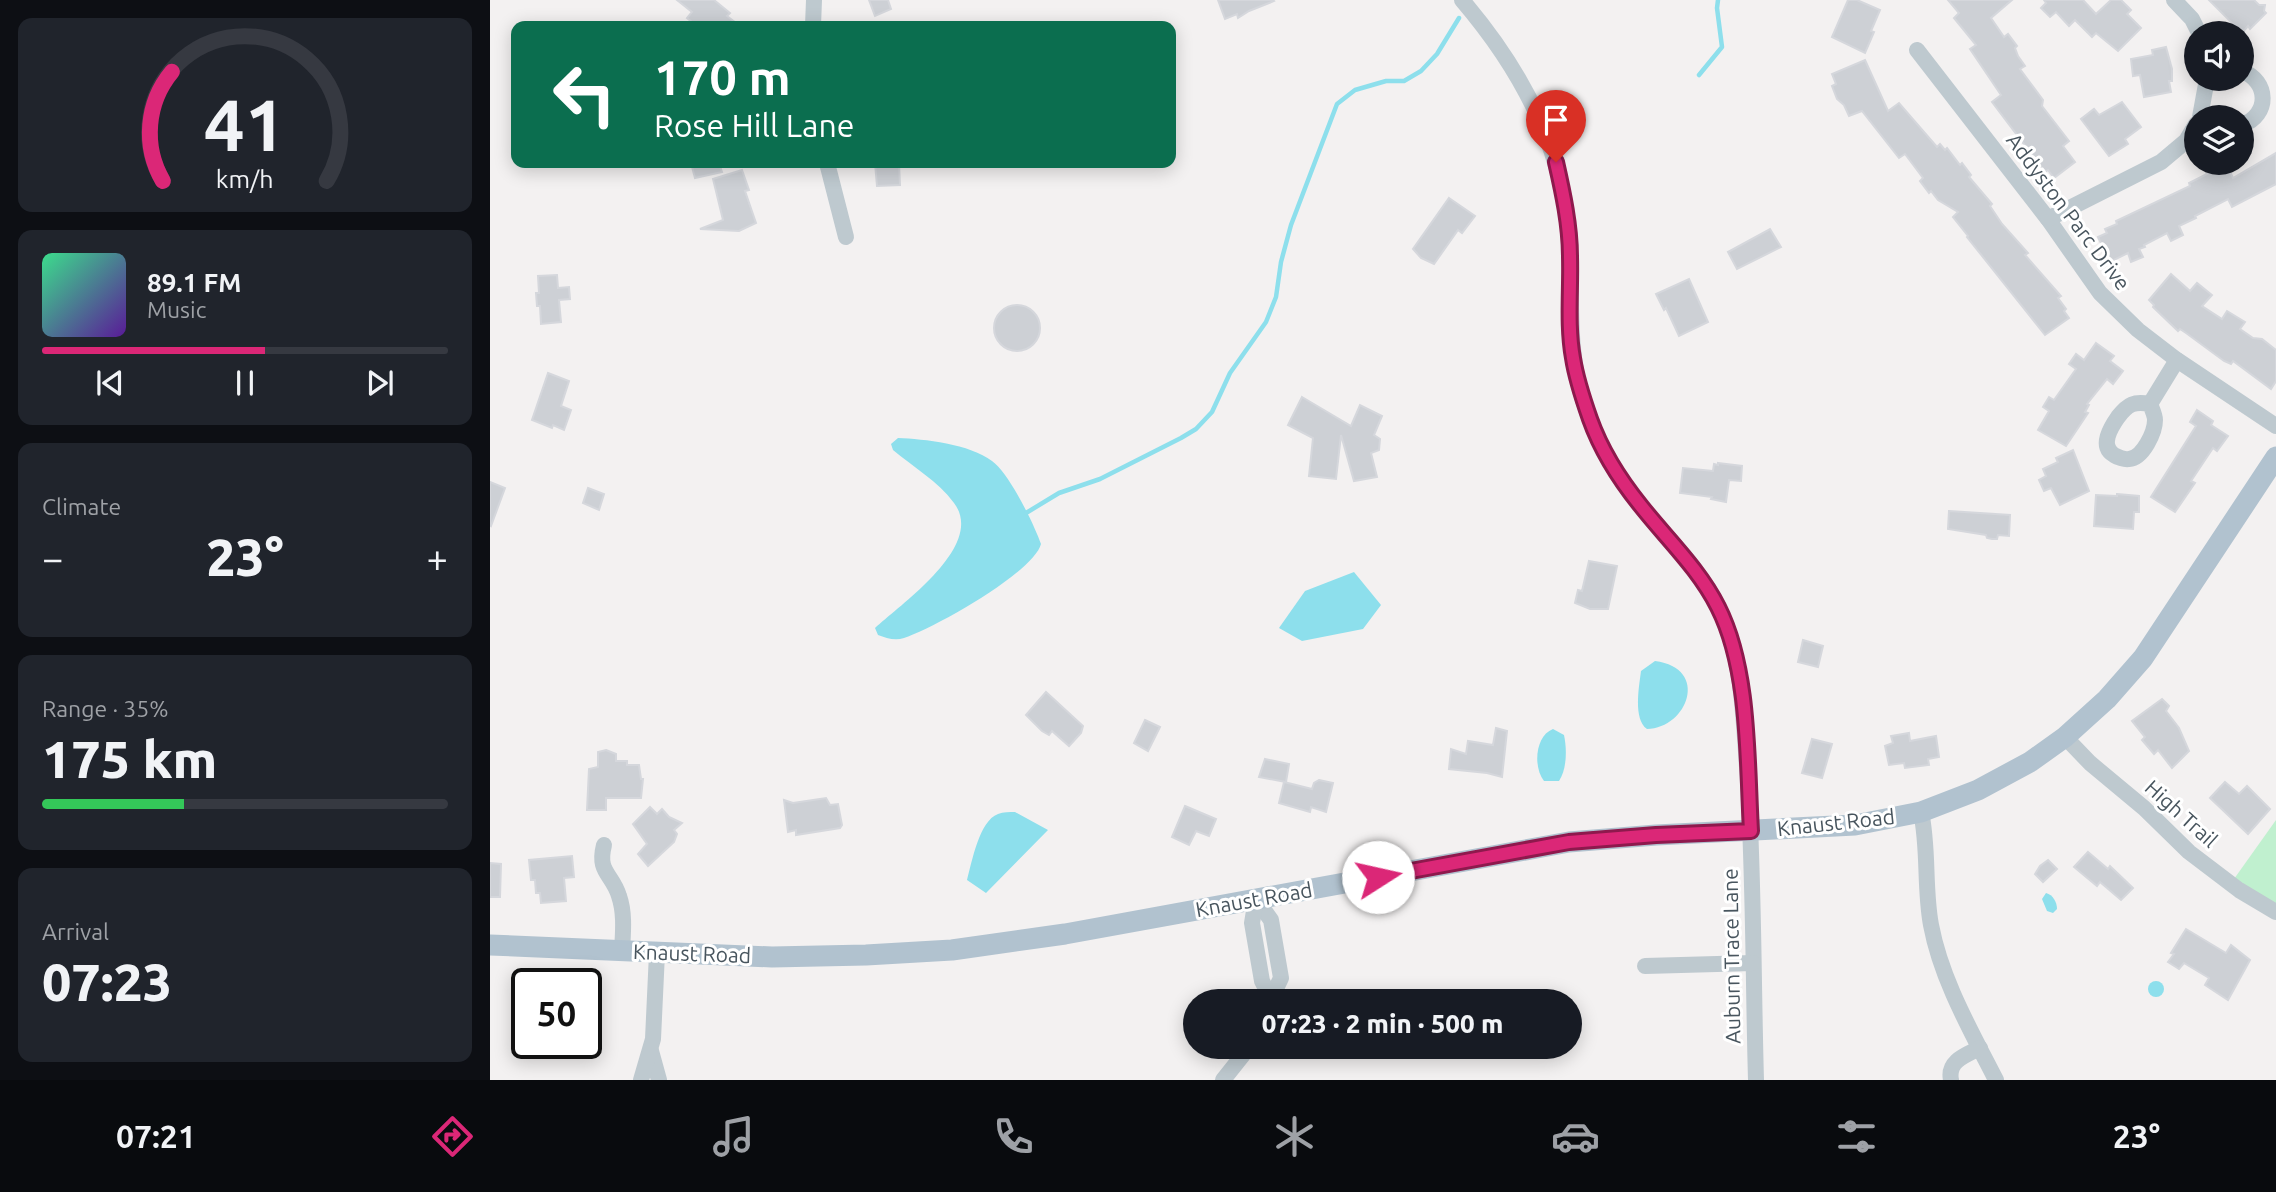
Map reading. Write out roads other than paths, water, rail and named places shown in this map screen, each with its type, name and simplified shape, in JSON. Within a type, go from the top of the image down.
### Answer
[{"type":"main road","name":"Knaust Road","points":[[490,945],[783,957],[931,951],[1065,934],[1569,842],[1855,825],[1921,812],[2004,777],[2065,737],[2108,699],[2143,658],[2276,457]]},
{"type":"street","points":[[813,21],[814,0]]},
{"type":"street","name":"Auburn Trace Lane","points":[[1462,0],[1494,39],[1522,82],[1539,114],[1556,162],[1566,204],[1572,356],[1595,435],[1640,505],[1696,572],[1718,606],[1735,652],[1742,695],[1751,831],[1756,1080]]},
{"type":"street","points":[[2174,0],[2193,21]]},
{"type":"street","name":"Addyston Parc Drive","points":[[1917,50],[2048,219],[2100,293],[2138,330],[2177,360],[2276,426]]},
{"type":"street","points":[[2254,78],[2264,100],[2254,117]]},
{"type":"street","points":[[2048,219],[2161,162],[2184,143]]},
{"type":"street","points":[[828,168],[846,237]]},
{"type":"street","points":[[2150,404],[2177,360]]},
{"type":"street","name":"High Trail","points":[[2065,737],[2090,764],[2144,808],[2189,852],[2239,890],[2276,912]]},
{"type":"street","points":[[1921,812],[1926,834],[1930,921],[1934,938],[1945,970],[1996,1080]]},
{"type":"street","points":[[604,845],[601,860],[606,875],[619,893],[623,911],[622,951]]},
{"type":"street","points":[[1256,899],[1271,920],[1281,978],[1276,989]]},
{"type":"street","points":[[641,1080],[651,1048],[657,953]]},
{"type":"street","points":[[1644,966],[1753,962]]},
{"type":"street","points":[[651,1048],[659,1080]]},
{"type":"street","points":[[1951,1080],[1949,1075],[1953,1065],[1960,1058],[1980,1048]]},
{"type":"street","points":[[1223,1080],[1240,1059]]},
{"type":"water","points":[[898,438],[933,441],[972,450],[992,461],[1013,487],[1041,544],[1021,569],[981,598],[918,633],[897,639],[878,635],[875,628],[937,572],[959,537],[961,519],[954,503],[941,488],[893,450],[891,444]]},
{"type":"water","points":[[1354,572],[1381,605],[1363,629],[1302,641],[1279,628],[1305,591]]},
{"type":"water","points":[[1655,661],[1672,666],[1683,674],[1687,697],[1682,709],[1673,719],[1661,726],[1647,729],[1638,710],[1639,685],[1641,671]]},
{"type":"water","points":[[1553,729],[1564,735],[1565,765],[1559,781],[1544,781],[1538,768],[1539,745],[1542,738]]},
{"type":"water","points":[[1015,812],[1048,830],[986,893],[967,880],[977,843],[991,818],[1000,813]]},
{"type":"water","points":[[2046,893],[2053,897],[2056,904],[2057,909],[2053,913],[2047,911],[2042,899]]},
{"type":"water","points":[[2156,981],[2164,989],[2156,997],[2148,989]]},
{"type":"waterway","points":[[1699,75],[1722,47],[1718,0]]},
{"type":"waterway","points":[[1026,513],[1059,493],[1100,479],[1181,438],[1196,429],[1212,412],[1230,373],[1266,322],[1276,297],[1281,262],[1291,225],[1337,104],[1355,90],[1386,81],[1404,81],[1421,71],[1437,54],[1459,18]]}]
